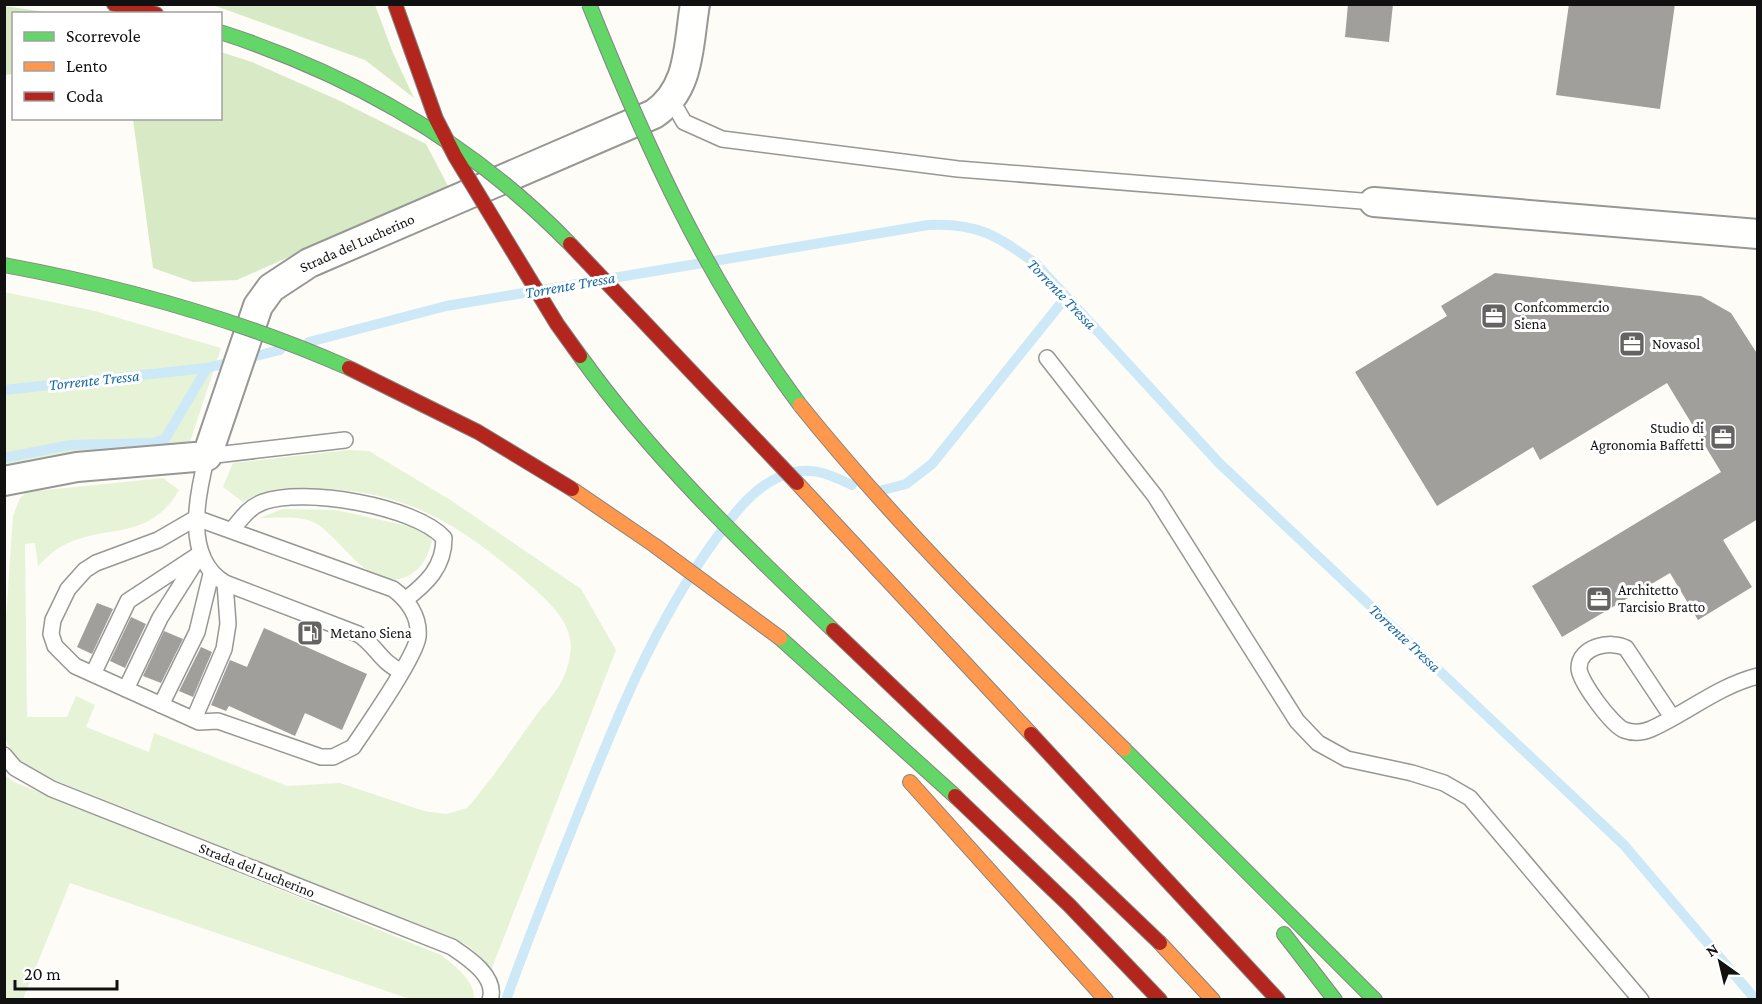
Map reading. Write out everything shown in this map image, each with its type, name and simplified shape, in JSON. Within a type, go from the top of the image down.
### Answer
[{"type":"highway","points":[[114,4],[148,12]]},
{"type":"highway","points":[[395,4],[436,118],[454,156],[557,324],[617,408],[745,546],[1160,943],[1213,999]]},
{"type":"highway","points":[[589,4],[658,172],[712,272],[760,350],[844,459],[929,555],[1375,999]]},
{"type":"highway","points":[[222,33],[303,61],[428,127],[497,177],[561,234],[635,315],[797,483],[1278,999]]},
{"type":"highway","points":[[4,265],[105,285],[174,303],[286,342],[434,408],[491,440],[611,515],[676,560],[780,638],[880,724],[1042,877],[1160,999]]},
{"type":"highway","points":[[4,279],[95,297],[168,318]]},
{"type":"highway","points":[[229,338],[261,349]]},
{"type":"highway","points":[[389,404],[431,424]]},
{"type":"highway","points":[[900,771],[1106,999]]},
{"type":"highway","points":[[1198,824],[1335,999]]},
{"type":"street","points":[[672,101],[684,73],[695,4]]},
{"type":"street","name":"Strada del Lucherino","points":[[207,456],[258,306],[271,288],[309,263],[615,133],[654,114],[672,101]]},
{"type":"street","points":[[1374,201],[1758,234]]},
{"type":"street","points":[[5,482],[77,467],[207,456]]},
{"type":"lane","points":[[672,101],[684,122],[710,135],[733,140],[958,169],[1374,201]]},
{"type":"lane","points":[[1047,358],[1155,496],[1297,721],[1318,743],[1347,759],[1412,773],[1444,783],[1470,798],[1641,999]]},
{"type":"lane","points":[[345,440],[207,456],[196,518],[201,553],[212,574],[225,583],[358,634],[365,638],[388,665],[401,670]]},
{"type":"lane","points":[[232,530],[253,508],[263,502],[281,499],[340,500],[374,506],[420,519],[435,528],[444,538],[444,553],[431,578],[405,600]]},
{"type":"lane","points":[[196,518],[393,590],[405,600],[417,621],[418,636],[401,670],[353,747],[333,758],[321,757],[218,721],[194,719],[75,666],[55,646],[51,634],[53,620],[68,589],[96,563],[158,540],[196,518]]},
{"type":"lane","points":[[93,674],[128,601],[201,553]]},
{"type":"lane","points":[[126,689],[160,618],[201,553]]},
{"type":"lane","points":[[161,705],[196,632],[212,574]]},
{"type":"lane","points":[[194,719],[224,649],[228,624],[225,583]]},
{"type":"lane","points":[[1672,717],[1626,648],[1607,643],[1584,655],[1579,665],[1581,676],[1614,724],[1633,733],[1649,730],[1731,685],[1758,676]]},
{"type":"lane","name":"Strada del Lucherino","points":[[4,755],[15,768],[52,789],[452,947],[473,961],[486,977],[492,994],[490,999]]},
{"type":"green space","points":[[213,5],[375,5],[393,53],[414,98],[365,60]]},
{"type":"green space","points":[[4,6],[46,12],[12,12],[12,74],[5,75]]},
{"type":"green space","points":[[222,52],[252,62],[338,100],[426,144],[448,186],[237,280],[193,282],[153,268],[133,120],[222,120]]},
{"type":"green space","points":[[4,292],[95,311],[221,348],[188,448],[5,469]]},
{"type":"green space","points":[[349,450],[369,451],[452,501],[581,589],[616,650],[490,973],[474,950],[449,936],[57,781],[17,759],[7,743],[4,731],[4,647],[13,516],[20,498],[27,492],[163,478],[179,490],[167,506],[141,524],[80,538],[57,549],[38,566],[35,543],[25,544],[27,717],[67,717],[76,696],[95,705],[86,727],[149,752],[154,733],[287,786],[340,783],[424,811],[446,814],[467,808],[559,686],[569,661],[571,645],[569,634],[560,615],[521,577],[473,540],[425,512],[400,502],[345,490],[277,489],[261,493],[243,502],[223,487],[233,463]]},
{"type":"green space","points":[[282,509],[336,510],[417,528],[427,533],[432,541],[429,552],[415,572],[396,579],[382,578],[370,572],[325,530],[309,520],[281,517],[260,518]]},
{"type":"green space","points":[[4,774],[14,782],[441,955],[468,980],[474,999],[410,999],[70,883],[23,999],[5,999]]},
{"type":"building","points":[[1348,4],[1393,4],[1389,42],[1345,37]]},
{"type":"building","points":[[1569,4],[1675,4],[1660,109],[1556,95]]},
{"type":"building","points":[[1495,273],[1701,296],[1731,313],[1758,355],[1758,519],[1723,540],[1752,587],[1698,620],[1670,573],[1562,637],[1532,586],[1721,472],[1667,383],[1540,460],[1533,447],[1437,506],[1355,372],[1447,316],[1441,306]]},
{"type":"building","points":[[97,603],[113,609],[92,654],[77,647]]},
{"type":"building","points":[[131,617],[146,624],[125,668],[110,661]]},
{"type":"building","points":[[264,628],[367,674],[342,730],[305,713],[295,736],[229,706],[226,711],[211,705],[230,660],[247,667]]},
{"type":"building","points":[[164,631],[183,639],[161,683],[143,676]]},
{"type":"building","points":[[201,647],[212,652],[193,697],[179,691]]},
{"type":"waterway","name":"Torrente Tressa","points":[[309,342],[446,306],[928,225],[960,226],[986,233],[1036,264],[1219,463],[1624,845],[1756,1000]]},
{"type":"waterway","points":[[879,491],[906,484],[932,464],[1066,297]]},
{"type":"waterway","name":"Torrente Tressa","points":[[4,390],[207,368],[280,350]]},
{"type":"waterway","points":[[4,458],[70,445],[153,443],[165,439],[207,368]]},
{"type":"waterway","points":[[506,1000],[545,896],[617,720],[651,645],[692,574],[736,513],[751,496],[769,482],[789,473],[808,471],[825,474],[852,485]]},
{"type":"traffic: fast","points":[[589,4],[634,111],[681,212],[735,309],[800,405]]},
{"type":"traffic: fast","points":[[222,33],[317,69],[408,116],[493,174],[570,244]]},
{"type":"traffic: fast","points":[[4,265],[92,283],[180,306],[265,334],[349,368]]},
{"type":"traffic: fast","points":[[580,356],[637,429],[700,499],[833,630]]},
{"type":"traffic: fast","points":[[780,638],[955,796]]},
{"type":"traffic: fast","points":[[1124,749],[1375,1000]]},
{"type":"traffic: fast","points":[[1284,934],[1335,1000]]},
{"type":"traffic: slow","points":[[800,405],[916,539],[1124,749]]},
{"type":"traffic: slow","points":[[797,483],[1031,734]]},
{"type":"traffic: slow","points":[[572,489],[654,545],[780,638]]},
{"type":"traffic: slow","points":[[910,782],[1106,1000]]},
{"type":"traffic: slow","points":[[1160,943],[1213,1000]]},
{"type":"traffic: jam","points":[[114,4],[148,12]]},
{"type":"traffic: jam","points":[[395,4],[436,119],[455,156],[557,324],[580,356]]},
{"type":"traffic: jam","points":[[570,244],[797,483]]},
{"type":"traffic: jam","points":[[349,368],[478,432],[572,489]]},
{"type":"traffic: jam","points":[[833,630],[1160,943]]},
{"type":"traffic: jam","points":[[1031,734],[1278,1000]]},
{"type":"traffic: jam","points":[[955,796],[1069,905],[1160,1000]]},
{"type":"place","name":"Confcommercio Siena","points":[[1494,316]]},
{"type":"place","name":"Novasol","points":[[1632,344]]},
{"type":"place","name":"Studio di Agronomia Baffetti","points":[[1723,437]]},
{"type":"place","name":"Architetto Tarcisio Bratto","points":[[1599,599]]},
{"type":"place","name":"Metano Siena","points":[[310,633]]}]
